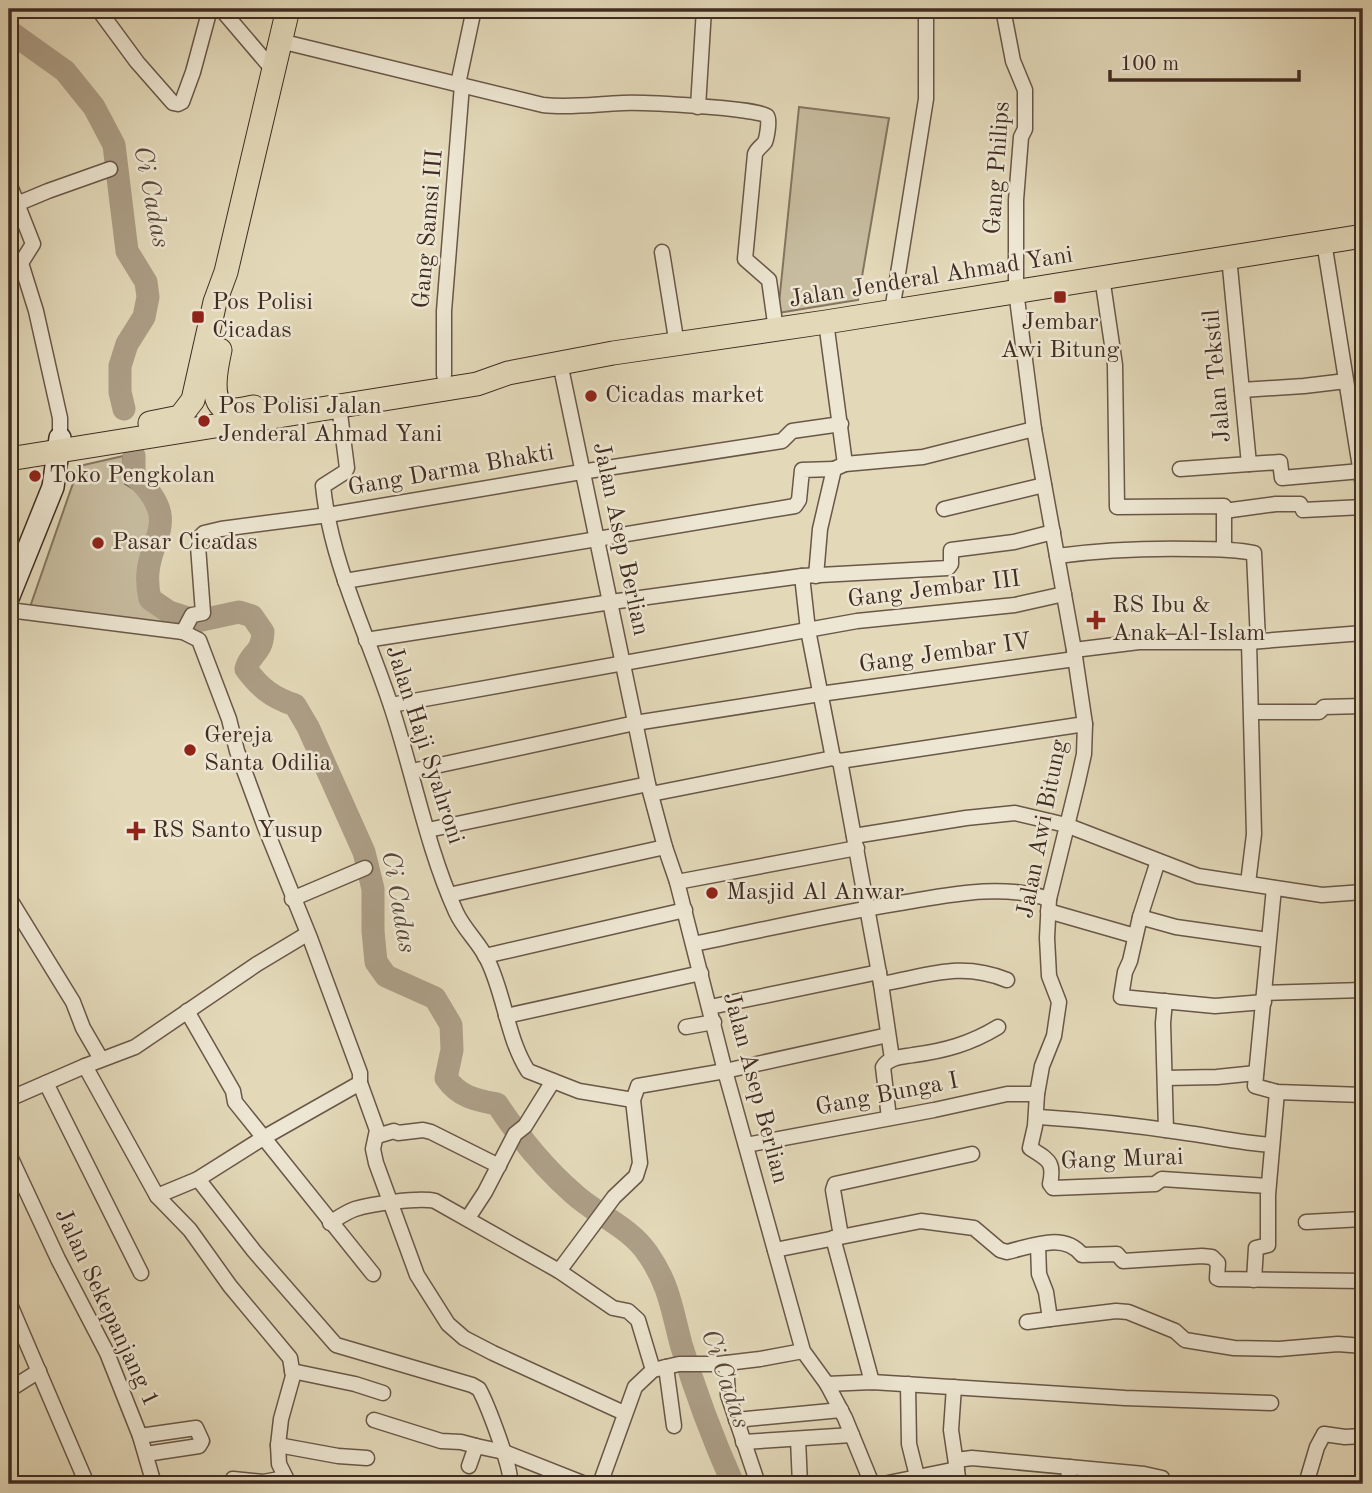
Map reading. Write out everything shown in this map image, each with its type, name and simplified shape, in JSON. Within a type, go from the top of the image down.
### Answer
[{"type":"main road","points":[[226,272],[288,9]]},
{"type":"main road","name":"Jalan Jenderal Ahmad Yani","points":[[9,445],[59,445],[339,406],[477,384],[508,373],[560,363],[1363,236]]},
{"type":"main road","name":"Jalan Jenderal Ahmad Yani","points":[[226,272],[231,290],[215,379],[216,398],[226,409],[475,370],[508,373]]},
{"type":"main road","name":"Jalan Jenderal Ahmad Yani","points":[[9,459],[170,420],[185,412],[193,400],[215,302],[226,272]]},
{"type":"main road","points":[[9,596],[52,487],[59,445]]},
{"type":"street","points":[[98,9],[137,62],[173,103],[178,104],[182,102],[193,72],[210,9]]},
{"type":"street","points":[[221,9],[273,71]]},
{"type":"street","name":"Gang Samsi III","points":[[444,375],[444,312],[461,89],[474,9]]},
{"type":"street","points":[[698,107],[704,9]]},
{"type":"street","points":[[892,311],[926,99],[926,9]]},
{"type":"street","name":"Gang Philips","points":[[1003,9],[1013,61],[1026,90],[1025,129],[1021,137],[1016,200],[1016,291]]},
{"type":"street","points":[[280,41],[461,89],[543,105],[572,108],[624,103],[755,111],[768,117],[765,141],[755,154],[745,259],[769,280],[776,330]]},
{"type":"street","points":[[13,203],[40,196],[110,169]]},
{"type":"street","points":[[9,183],[13,203],[33,244],[21,264],[36,311],[60,418],[59,445]]},
{"type":"street","points":[[1324,242],[1363,486]]},
{"type":"street","points":[[662,252],[677,345]]},
{"type":"street","name":"Jalan Tekstil","points":[[1180,469],[1249,464],[1229,257]]},
{"type":"street","points":[[1102,277],[1115,365],[1117,507],[1224,506],[1224,549]]},
{"type":"street","name":"Jalan Awi Bitung","points":[[1016,291],[1034,429],[1085,724],[1084,754],[1048,905],[1049,976],[1059,1002],[1054,1036],[1042,1066],[1038,1088]]},
{"type":"street","points":[[826,322],[841,424],[839,466],[809,576],[808,630],[855,842],[892,1059]]},
{"type":"street","name":"Jalan Asep Berlian","points":[[560,363],[649,789],[685,910],[725,1071],[803,1351],[827,1384],[841,1410],[872,1484]]},
{"type":"street","points":[[1242,390],[1346,381]]},
{"type":"street","name":"Jalan Haji Syahroni","points":[[339,406],[347,468],[345,472],[323,485],[328,515],[345,581],[391,705],[428,830],[457,915],[485,956],[528,1071],[579,1091],[633,1100]]},
{"type":"street","name":"Gang Darma Bhakti","points":[[187,623],[203,613],[198,546],[204,533],[222,528],[328,515],[782,441],[792,431],[841,424]]},
{"type":"street","points":[[345,581],[795,506],[799,502],[802,470],[923,457],[1034,429]]},
{"type":"street","points":[[1249,464],[1280,462],[1282,478],[1361,471]]},
{"type":"street","points":[[944,509],[1044,485]]},
{"type":"street","points":[[1224,511],[1276,504],[1300,504],[1303,510],[1363,507]]},
{"type":"street","points":[[366,640],[809,576],[948,568],[951,564],[951,550],[1014,542],[1053,532]]},
{"type":"street","points":[[1057,556],[1102,551],[1224,549],[1254,552],[1254,834],[1248,883]]},
{"type":"street","name":"Gang Jembar III","points":[[391,705],[808,630],[900,616],[1015,605],[1064,594]]},
{"type":"street","points":[[9,610],[187,623],[199,640],[208,661],[229,719],[237,751],[359,1073],[360,1083],[375,1122],[377,1136],[373,1149],[376,1163],[417,1275],[448,1324],[464,1338],[624,1413]]},
{"type":"street","name":"Gang Jembar IV","points":[[412,771],[635,723],[1075,655],[1139,642],[1253,641],[1363,633]]},
{"type":"street","points":[[1252,712],[1318,712],[1324,707],[1363,706]]},
{"type":"street","points":[[428,830],[649,789],[1085,724]]},
{"type":"street","points":[[677,882],[965,818],[1015,813],[1066,825],[1198,876],[1322,895],[1363,892]]},
{"type":"street","points":[[449,895],[664,846]]},
{"type":"street","points":[[1158,861],[1140,917],[1121,996],[1223,1006],[1264,998],[1363,990]]},
{"type":"street","points":[[292,899],[365,868]]},
{"type":"street","points":[[1274,888],[1256,1087],[1277,1092],[1363,1095]]},
{"type":"street","points":[[694,944],[866,908],[998,890],[1027,893],[1048,905],[1135,936]]},
{"type":"street","points":[[9,898],[69,995],[83,1028],[102,1059]]},
{"type":"street","points":[[485,956],[685,910]]},
{"type":"street","points":[[1140,917],[1176,927],[1268,940]]},
{"type":"street","points":[[9,1099],[135,1047],[257,964],[307,934]]},
{"type":"street","points":[[686,1027],[712,1014],[880,978],[961,969],[992,974],[1007,980]]},
{"type":"street","points":[[506,1016],[701,973]]},
{"type":"street","points":[[1165,1001],[1166,1130]]},
{"type":"street","points":[[187,1011],[233,1091],[235,1102],[373,1274]]},
{"type":"street","points":[[889,1118],[883,1067],[885,1063],[892,1059],[973,1042],[998,1027]]},
{"type":"street","points":[[559,1271],[614,1197],[636,1177],[640,1163],[633,1100],[638,1086],[725,1071],[888,1035]]},
{"type":"street","points":[[85,1066],[157,1196],[190,1230],[230,1286],[290,1358],[292,1371],[278,1446],[279,1464],[287,1481],[233,1479],[231,1484]]},
{"type":"street","points":[[1165,1078],[1256,1073]]},
{"type":"street","points":[[468,1218],[520,1130],[553,1081]]},
{"type":"street","points":[[46,1083],[141,1273]]},
{"type":"street","points":[[157,1196],[198,1179],[262,1138],[360,1083]]},
{"type":"street","name":"Gang Bunga I","points":[[746,1145],[1038,1088]]},
{"type":"street","name":"Gang Murai","points":[[1038,1088],[1030,1148],[1047,1158],[1052,1171],[1050,1184],[1053,1188],[1154,1184],[1162,1179],[1268,1186]]},
{"type":"street","points":[[1254,1280],[1256,1248],[1268,1245],[1268,1186],[1277,1092]]},
{"type":"street","points":[[1039,1117],[1166,1130],[1237,1143],[1272,1145]]},
{"type":"street","points":[[377,1136],[394,1131],[398,1133],[423,1130],[499,1166]]},
{"type":"street","name":"Jalan Sekepanjang 1","points":[[9,1154],[58,1259],[107,1353],[140,1436],[155,1484]]},
{"type":"street","points":[[873,1382],[837,1237],[833,1190],[835,1184],[972,1154]]},
{"type":"street","points":[[198,1179],[254,1251],[336,1345],[476,1387],[481,1393],[503,1452],[510,1484]]},
{"type":"street","points":[[330,1223],[353,1209],[429,1200],[468,1218],[559,1271],[613,1308],[628,1311],[673,1366],[674,1426]]},
{"type":"street","points":[[1306,1222],[1363,1219]]},
{"type":"street","points":[[775,1250],[921,1221],[974,1228],[1000,1250],[1007,1252],[1060,1241],[1075,1247],[1082,1255],[1116,1254],[1121,1260],[1130,1261],[1212,1257],[1218,1263],[1217,1278],[1363,1282]]},
{"type":"street","points":[[1038,1245],[1039,1274],[1046,1292],[1050,1319]]},
{"type":"street","points":[[9,1302],[87,1484]]},
{"type":"street","points":[[1027,1322],[1116,1311],[1140,1317],[1175,1331],[1185,1340],[1197,1343],[1279,1349],[1338,1344],[1363,1346]]},
{"type":"street","points":[[600,1484],[635,1387],[673,1366],[726,1363],[803,1351]]},
{"type":"street","points":[[726,1363],[728,1395],[758,1484]]},
{"type":"street","points":[[9,1390],[39,1371]]},
{"type":"street","points":[[292,1371],[355,1384],[383,1393]]},
{"type":"street","points":[[827,1384],[873,1382],[1125,1398],[1271,1403]]},
{"type":"street","points":[[908,1384],[908,1430],[918,1481]]},
{"type":"street","points":[[954,1387],[951,1430],[959,1484]]},
{"type":"street","points":[[736,1420],[841,1410]]},
{"type":"street","points":[[374,1420],[441,1441],[461,1442],[503,1452],[585,1484]]},
{"type":"street","points":[[140,1436],[196,1428],[200,1431],[200,1446],[145,1454]]},
{"type":"street","points":[[743,1442],[852,1434]]},
{"type":"street","points":[[1306,1484],[1317,1447],[1324,1434],[1363,1436]]},
{"type":"street","points":[[797,1440],[800,1484]]},
{"type":"street","points":[[278,1446],[367,1458]]},
{"type":"street","points":[[469,1466],[476,1446]]},
{"type":"street","points":[[883,1484],[918,1481],[972,1458],[1143,1474],[1161,1478],[1165,1484]]},
{"type":"street","points":[[1067,1484],[1070,1467]]},
{"type":"shaded area","points":[[799,107],[889,118],[858,300],[778,313]]},
{"type":"shaded area","name":"Pasar Cicadas","points":[[123,456],[125,484],[145,496],[167,535],[150,547],[146,582],[152,598],[181,620],[175,628],[30,607],[79,466]]},
{"type":"waterway","name":"Ci Cadas","points":[[9,31],[65,71],[94,107],[114,145],[127,251],[146,282],[148,297],[144,317],[127,344],[120,366],[120,392],[124,409]]},
{"type":"waterway","name":"Ci Cadas","points":[[134,456],[134,475],[150,493],[159,509],[158,535],[148,579],[150,599],[169,612],[197,621],[239,612],[252,616],[263,632],[260,645],[246,669],[268,692],[295,705],[308,727],[364,852],[373,889],[376,962],[386,976],[435,998],[451,1025],[452,1050],[446,1078],[456,1090],[468,1097],[497,1104],[552,1174],[583,1202],[632,1236],[648,1254],[665,1287],[692,1379],[733,1484]]},
{"type":"place","name":"Jembar Awi Bitung","points":[[1060,297]]},
{"type":"place","name":"Pos Polisi Cicadas","points":[[198,317]]},
{"type":"place","name":"Cicadas market","points":[[591,396]]},
{"type":"place","name":"Pos Polisi Jalan Jenderal Ahmad Yani","points":[[204,421]]},
{"type":"place","name":"Toko Pengkolan","points":[[35,476]]},
{"type":"place","name":"Pasar Cicadas","points":[[98,543]]},
{"type":"place","name":"RS Ibu & Anak Al-Islam","points":[[1096,620]]},
{"type":"place","name":"Gereja Santa Odilia","points":[[190,750]]},
{"type":"place","name":"RS Santo Yusup","points":[[136,831]]},
{"type":"place","name":"Masjid Al Anwar","points":[[712,893]]}]
